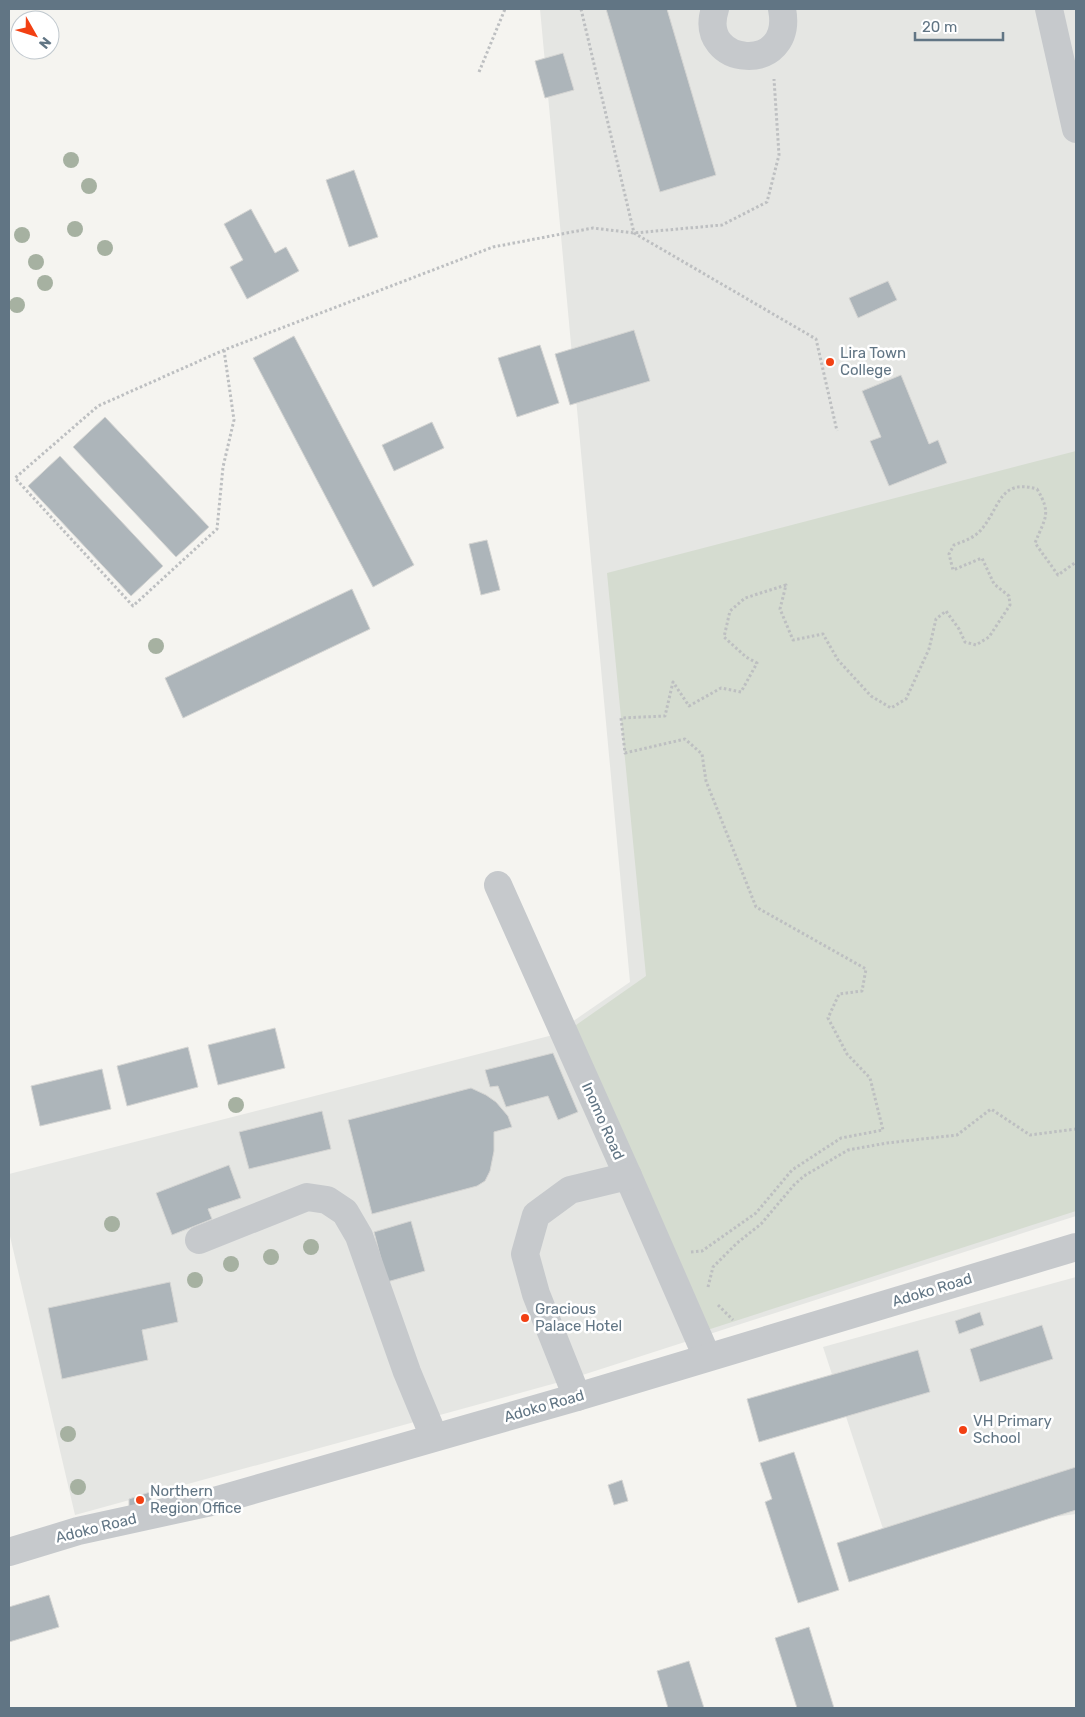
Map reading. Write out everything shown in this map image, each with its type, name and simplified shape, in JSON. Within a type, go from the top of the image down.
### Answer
[{"type":"street","points":[[715,9],[712,16],[717,40],[725,49],[736,55],[749,57],[761,55],[772,48],[779,40],[783,30],[784,19],[782,9]]},
{"type":"street","points":[[1049,9],[1076,129]]},
{"type":"street","name":"Inomo Road","points":[[498,885],[628,1176],[706,1358]]},
{"type":"street","points":[[577,1397],[536,1294],[525,1254],[536,1215],[570,1190],[628,1176]]},
{"type":"street","points":[[199,1240],[307,1197],[327,1200],[345,1212],[359,1236],[407,1372],[434,1437]]},
{"type":"street","name":"Adoko Road","points":[[9,1552],[78,1531],[210,1502],[577,1397],[1076,1247]]},
{"type":"path","points":[[479,72],[505,9]]},
{"type":"path","points":[[581,9],[634,233],[816,340],[837,431]]},
{"type":"path","points":[[224,350],[234,420],[222,467],[217,529],[133,606],[15,478],[98,406],[224,350],[494,247],[593,228],[634,233],[722,225],[767,202],[779,155],[772,48]]},
{"type":"path","points":[[684,1252],[702,1251],[756,1213],[792,1170],[841,1138],[883,1130],[870,1078],[847,1054],[828,1018],[839,994],[862,991],[866,969],[756,907],[706,781],[702,754],[685,739],[625,753],[621,718],[665,716],[673,682],[689,706],[721,688],[741,692],[757,663],[746,657],[724,637],[730,611],[745,598],[786,585],[780,609],[793,640],[823,634],[838,660],[871,696],[891,708],[906,699],[929,649],[936,619],[946,611],[966,642],[976,645],[989,637],[1010,605],[1009,596],[994,584],[982,558],[953,570],[950,554],[954,545],[970,538],[981,530],[999,499],[1013,488],[1025,486],[1037,489],[1045,503],[1046,514],[1035,543],[1058,575],[1076,562]]},
{"type":"path","points":[[706,1294],[713,1267],[737,1243],[761,1224],[804,1176],[848,1150],[887,1143],[958,1135],[990,1109],[1030,1135],[1076,1129]]},
{"type":"path","points":[[713,1301],[734,1321],[726,1324]]},
{"type":"shaded area","points":[[540,9],[1076,9],[1076,1216],[567,1380],[75,1515],[9,1232],[9,1174],[553,1035],[630,982]]},
{"type":"shaded area","points":[[1076,451],[1076,1211],[701,1332],[569,1030],[646,976],[607,573]]},
{"type":"shaded area","name":"VH Primary School","points":[[1076,1277],[1076,1514],[887,1541],[823,1347]]},
{"type":"building","points":[[606,9],[667,9],[716,175],[660,192]]},
{"type":"building","points":[[563,53],[574,90],[545,98],[535,61]]},
{"type":"building","points":[[354,170],[378,237],[349,247],[326,180]]},
{"type":"building","points":[[251,209],[275,253],[286,247],[299,271],[247,299],[230,267],[243,260],[224,224]]},
{"type":"building","points":[[888,281],[897,300],[858,318],[849,298]]},
{"type":"building","points":[[634,330],[650,381],[570,405],[555,354]]},
{"type":"building","points":[[294,336],[414,565],[373,587],[253,358]]},
{"type":"building","points":[[540,345],[559,403],[517,417],[498,358]]},
{"type":"building","points":[[901,375],[929,444],[938,440],[947,463],[889,486],[870,441],[881,437],[862,391]]},
{"type":"building","points":[[105,417],[209,527],[176,557],[73,447]]},
{"type":"building","points":[[432,422],[444,448],[394,471],[382,445]]},
{"type":"building","points":[[60,456],[163,566],[131,596],[28,486]]},
{"type":"building","points":[[487,540],[500,590],[481,595],[469,544]]},
{"type":"building","points":[[352,589],[370,629],[183,718],[165,678]]},
{"type":"building","points":[[275,1028],[285,1068],[218,1085],[208,1045]]},
{"type":"building","points":[[188,1047],[198,1087],[127,1106],[117,1066]]},
{"type":"building","points":[[553,1053],[578,1112],[558,1120],[548,1096],[506,1107],[498,1086],[490,1087],[485,1070]]},
{"type":"building","points":[[102,1069],[111,1109],[40,1126],[31,1086]]},
{"type":"building","points":[[471,1088],[496,1102],[508,1116],[512,1127],[494,1132],[494,1151],[490,1171],[485,1181],[477,1186],[372,1214],[348,1120]]},
{"type":"building","points":[[322,1111],[331,1149],[249,1169],[239,1132]]},
{"type":"building","points":[[229,1165],[241,1198],[208,1209],[212,1219],[172,1235],[156,1193]]},
{"type":"building","points":[[411,1221],[425,1271],[387,1282],[374,1232]]},
{"type":"building","points":[[170,1282],[178,1322],[142,1330],[148,1360],[62,1379],[48,1308]]},
{"type":"building","points":[[980,1312],[984,1325],[959,1334],[955,1321]]},
{"type":"building","points":[[1042,1325],[1053,1359],[980,1382],[970,1349]]},
{"type":"building","points":[[918,1350],[930,1392],[759,1442],[747,1399]]},
{"type":"building","points":[[794,1452],[839,1590],[798,1603],[765,1502],[772,1499],[760,1463]]},
{"type":"building","points":[[1076,1467],[1076,1510],[849,1582],[837,1543]]},
{"type":"building","points":[[622,1480],[628,1501],[614,1505],[608,1485]]},
{"type":"building","name":"Northern Region Office","points":[[150,1492],[152,1501],[129,1508],[129,1499]]},
{"type":"building","points":[[49,1595],[59,1627],[9,1642],[9,1607]]},
{"type":"building","points":[[809,1627],[834,1708],[797,1708],[775,1638]]},
{"type":"building","points":[[689,1661],[704,1708],[668,1708],[657,1671]]},
{"type":"place","name":"Lira Town College","points":[[830,362]]},
{"type":"place","name":"Gracious Palace Hotel","points":[[525,1318]]},
{"type":"place","name":"VH Primary School","points":[[963,1430]]},
{"type":"place","name":"Northern Region Office","points":[[140,1500]]}]
